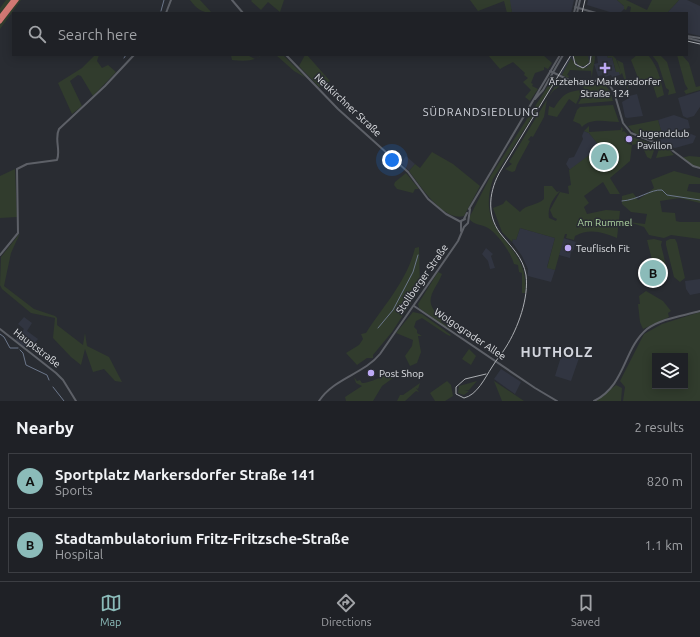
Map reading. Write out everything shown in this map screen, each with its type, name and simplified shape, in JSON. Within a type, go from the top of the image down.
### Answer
[{"type":"highway","points":[[0,17],[13,0]]},
{"type":"highway","points":[[0,22],[17,0]]},
{"type":"main road","points":[[166,12],[171,0]]},
{"type":"main road","points":[[232,0],[242,12]]},
{"type":"main road","points":[[577,0],[577,7]]},
{"type":"main road","points":[[575,12],[580,0]]},
{"type":"main road","points":[[577,7],[593,12]]},
{"type":"main road","points":[[688,37],[700,40]]},
{"type":"main road","points":[[0,254],[18,233],[17,169],[27,164],[57,160],[58,154],[56,135],[59,129],[105,86],[133,56]]},
{"type":"main road","name":"Neukirchner Straße","points":[[287,56],[338,109],[408,172],[428,199],[451,217],[463,222]]},
{"type":"main road","name":"Stollberger Straße","points":[[319,401],[334,386],[376,358],[414,306],[461,234],[463,222],[470,209],[560,56]]},
{"type":"main road","points":[[552,72],[572,81],[600,81],[609,84],[614,92],[623,123],[631,133],[669,148],[693,166],[700,168]]},
{"type":"main road","name":"Wolgograder Allee","points":[[414,306],[535,388],[557,401]]},
{"type":"main road","points":[[594,401],[608,392],[615,383],[636,343],[646,330],[661,322],[700,311]]},
{"type":"main road","name":"Hauptstraße","points":[[0,329],[56,373],[63,380],[76,401]]},
{"type":"shaded area","points":[[509,0],[574,0],[571,12],[512,12]]},
{"type":"shaded area","points":[[588,0],[617,0],[624,6],[624,9],[621,12],[610,12],[587,5]]},
{"type":"shaded area","points":[[679,0],[687,0],[700,6],[700,36],[688,33],[688,12],[668,12]]},
{"type":"shaded area","points":[[569,56],[593,56],[592,70],[584,70],[567,66],[562,75],[559,74]]},
{"type":"shaded area","name":"Ärztehaus Markersdorfer Straße 124","points":[[597,56],[607,56],[608,58],[612,57],[616,72],[619,72],[620,75],[612,77],[611,75],[605,77],[604,75],[598,76],[594,64],[598,63]]},
{"type":"shaded area","points":[[700,91],[700,107],[694,116],[687,118],[683,116],[678,98]]},
{"type":"shaded area","points":[[637,94],[643,116],[627,118],[625,117],[622,102],[629,98],[629,96]]},
{"type":"shaded area","points":[[674,115],[688,120],[690,128],[662,134],[658,120]]},
{"type":"shaded area","points":[[584,131],[589,133],[601,147],[570,170],[566,164],[569,158],[574,157],[583,139],[582,136]]},
{"type":"shaded area","points":[[686,132],[696,136],[693,143],[675,148],[657,142],[657,140]]},
{"type":"shaded area","points":[[406,156],[415,164],[409,171],[401,163]]},
{"type":"shaded area","points":[[520,228],[555,238],[547,267],[555,270],[551,282],[528,276],[528,269],[522,256],[512,242],[513,239],[516,240]]},
{"type":"shaded area","points":[[563,238],[576,242],[570,258],[559,255]]},
{"type":"shaded area","points":[[486,248],[493,254],[491,256],[495,268],[490,269],[488,261],[482,254]]},
{"type":"shaded area","points":[[700,279],[700,293],[690,295],[686,289],[685,281]]},
{"type":"shaded area","points":[[24,317],[32,323],[27,331],[38,339],[35,343],[32,342],[26,349],[15,340],[24,329],[18,324]]},
{"type":"shaded area","points":[[564,347],[571,348],[573,356],[579,358],[571,381],[555,376]]},
{"type":"shaded area","points":[[501,369],[521,382],[515,394],[494,379]]},
{"type":"green space","points":[[6,0],[21,0],[0,29],[0,8]]},
{"type":"green space","points":[[190,0],[200,0],[211,12],[200,10]]},
{"type":"green space","points":[[284,0],[280,12],[268,2],[261,10],[251,1]]},
{"type":"green space","points":[[470,0],[510,0],[512,12],[507,12],[504,1],[478,11]]},
{"type":"green space","points":[[617,0],[626,0],[647,10],[652,0],[679,0],[668,12],[630,12],[631,7],[628,6],[626,10],[624,9],[624,6]]},
{"type":"green space","points":[[94,56],[99,56],[97,61],[102,68],[108,65],[116,72],[93,96],[81,76],[78,75],[70,81],[82,106],[72,114],[58,83],[82,68]]},
{"type":"green space","points":[[231,56],[249,56],[255,59],[244,61],[232,60]]},
{"type":"green space","points":[[277,56],[284,56],[306,78],[294,71]]},
{"type":"green space","points":[[304,56],[308,56],[330,81],[319,87],[299,66]]},
{"type":"green space","points":[[489,56],[544,56],[552,63],[548,69],[544,67],[544,70],[535,73],[531,83],[533,84],[532,86],[538,89],[530,101],[525,97],[531,90],[523,82],[528,78],[524,75],[525,73],[513,62],[500,69]]},
{"type":"green space","points":[[573,56],[588,56],[589,62],[585,66],[579,66]]},
{"type":"green space","points":[[592,56],[595,56],[592,78],[591,71],[570,70],[567,75],[569,76],[568,78],[562,75],[571,58],[577,67],[586,68],[591,63]]},
{"type":"green space","points":[[607,56],[613,56],[616,59],[621,72],[617,60],[623,63],[629,93],[622,73],[620,75],[619,72],[616,72],[612,57],[608,58]]},
{"type":"green space","points":[[636,56],[649,56],[659,74],[664,95],[657,98],[653,85],[639,86],[640,83],[631,60]]},
{"type":"green space","points":[[653,56],[661,56],[667,62],[676,93],[668,95],[669,90],[666,88],[658,63]]},
{"type":"green space","points":[[677,56],[683,56],[689,63],[696,87],[700,86],[700,90],[686,94],[684,91],[688,89],[685,84]]},
{"type":"green space","points":[[553,78],[556,79],[493,179],[489,199],[490,215],[496,227],[520,261],[525,275],[525,293],[522,293],[522,273],[519,272],[518,265],[514,264],[504,244],[492,231],[472,222],[469,218],[490,177]]},
{"type":"green space","points":[[560,78],[563,80],[564,83],[553,91],[548,97]]},
{"type":"green space","points":[[583,84],[605,85],[610,91],[613,101],[578,104],[584,94]]},
{"type":"green space","points":[[583,90],[576,104],[569,99],[557,117],[548,115],[549,106],[554,108],[566,94],[573,91]]},
{"type":"green space","points":[[547,100],[544,117],[533,137],[531,136],[528,140],[530,141],[515,171],[512,172],[505,169],[512,164],[509,162]]},
{"type":"green space","points":[[613,105],[619,122],[595,121],[582,127],[580,124],[573,121],[577,110],[580,107]]},
{"type":"green space","points":[[658,120],[663,137],[653,139],[644,138],[636,134],[628,126]]},
{"type":"green space","name":"Am Rummel","points":[[589,126],[589,132],[621,130],[621,127],[623,129],[622,132],[624,131],[628,135],[626,138],[628,144],[632,145],[630,161],[610,178],[620,194],[610,194],[603,182],[584,196],[589,203],[584,207],[587,214],[606,210],[620,211],[617,238],[596,232],[586,232],[575,236],[574,240],[566,238],[567,234],[565,234],[555,270],[547,268],[555,238],[520,228],[516,240],[513,239],[512,242],[502,232],[493,208],[503,204],[506,200],[520,212],[522,209],[544,199],[544,186],[552,186],[557,192],[560,191],[553,200],[549,211],[549,218],[556,221],[557,219],[553,217],[550,210],[560,192],[569,194],[568,186],[571,185],[569,170],[600,147],[589,133],[584,131]]},
{"type":"green space","points":[[632,137],[656,145],[651,159],[647,157],[641,143],[632,145]]},
{"type":"green space","points":[[660,146],[668,148],[674,155],[656,158]]},
{"type":"green space","points":[[432,152],[453,164],[480,186],[464,216],[456,216],[440,208],[409,171],[415,164],[420,168]]},
{"type":"green space","points":[[689,156],[700,157],[700,168],[696,168],[681,158]]},
{"type":"green space","points":[[15,169],[17,217],[0,218],[0,176]]},
{"type":"green space","points":[[674,171],[700,178],[700,184],[689,184],[687,191],[700,193],[700,203],[680,198],[660,201],[662,212],[675,213],[676,221],[700,222],[700,239],[671,235],[664,238],[649,235],[644,227],[629,222],[645,224],[647,214],[631,212],[622,204],[622,196],[633,193],[638,200],[654,188],[651,180]]},
{"type":"green space","points":[[406,173],[419,189],[415,189],[413,193],[397,189],[394,185],[395,182]]},
{"type":"green space","points":[[20,233],[11,253],[4,286],[34,309],[55,316],[57,318],[57,325],[83,345],[85,333],[87,346],[109,357],[122,382],[115,381],[104,369],[93,372],[85,349],[81,365],[53,338],[55,318],[31,313],[2,289],[0,285],[1,257]]},
{"type":"green space","points":[[654,239],[662,241],[661,245],[667,270],[661,276],[658,265],[653,264],[647,240]]},
{"type":"green space","points":[[675,239],[677,243],[685,278],[680,282],[674,277],[666,245],[666,241]]},
{"type":"green space","points":[[419,247],[420,289],[392,332],[373,355],[373,358],[367,358],[357,365],[346,353],[359,345],[363,339],[361,334],[366,333],[401,282],[415,248]]},
{"type":"green space","points":[[438,272],[442,274],[432,294],[431,304],[438,315],[441,312],[446,315],[441,322],[451,328],[450,330],[419,308],[418,304]]},
{"type":"green space","points":[[646,291],[663,301],[671,311],[668,313],[669,317],[643,329],[640,322],[638,304],[640,304],[639,296]]},
{"type":"green space","points":[[413,312],[422,314],[451,335],[446,334],[422,318],[416,321],[414,327],[417,330],[417,333],[422,336],[418,336],[421,352],[417,363],[410,366],[405,356],[412,346],[413,340],[396,333]]},
{"type":"green space","points":[[700,312],[700,401],[623,401],[625,387],[620,381],[644,334],[662,324]]},
{"type":"green space","points":[[469,349],[476,356],[471,365],[462,359]]},
{"type":"green space","points":[[393,373],[397,375],[382,386],[373,401],[346,401],[345,397],[362,386],[356,383],[354,377],[357,381],[360,380],[364,383]]},
{"type":"green space","points":[[447,381],[451,385],[453,396],[445,401],[435,401],[430,393]]},
{"type":"green space","points":[[477,381],[469,390],[464,391],[469,391],[464,395],[458,393],[459,386]]},
{"type":"green space","points":[[494,381],[524,401],[502,401]]},
{"type":"green space","points":[[420,383],[418,389],[416,388],[419,392],[416,391],[405,401],[397,401],[400,395],[403,395]]},
{"type":"green space","points":[[616,385],[622,388],[621,401],[596,401]]},
{"type":"waterway","points":[[161,11],[164,0]]},
{"type":"waterway","points":[[622,201],[633,199],[658,190],[662,190],[667,195],[700,200]]},
{"type":"waterway","points":[[378,328],[393,310],[413,272],[418,255]]},
{"type":"waterway","points":[[0,334],[4,337],[10,348],[18,348]]},
{"type":"waterway","points":[[20,350],[23,353],[26,365],[47,375],[49,380]]},
{"type":"waterway","points":[[53,387],[64,401]]},
{"type":"tram line","points":[[582,12],[585,0]]},
{"type":"tram line","points":[[688,41],[700,44]]},
{"type":"tram line","points":[[486,374],[465,379],[456,387],[456,394],[464,398],[469,396],[480,386],[515,331],[522,312],[526,293],[526,275],[522,263],[516,252],[500,233],[493,218],[491,202],[494,186],[501,170],[570,56]]},
{"type":"tram line","points":[[573,56],[575,64],[583,68],[590,63],[591,56]]},
{"type":"place","name":"Ärztehaus Markersdorfer Straße 124","points":[[605,68]]},
{"type":"place","name":"Jugendclub Pavillon","points":[[629,139]]},
{"type":"place","name":"Sportplatz Markersdorfer Straße 141","points":[[604,157]]},
{"type":"place","name":"Teuflisch Fit","points":[[568,248]]},
{"type":"place","name":"Stadtambulatorium Fritz-Fritzsche-Straße","points":[[653,273]]},
{"type":"place","name":"Post Shop","points":[[371,373]]},
{"type":"district","name":"SÜDRANDSIEDLUNG","points":[[481,112]]},
{"type":"district","name":"HUTHOLZ","points":[[557,352]]}]
